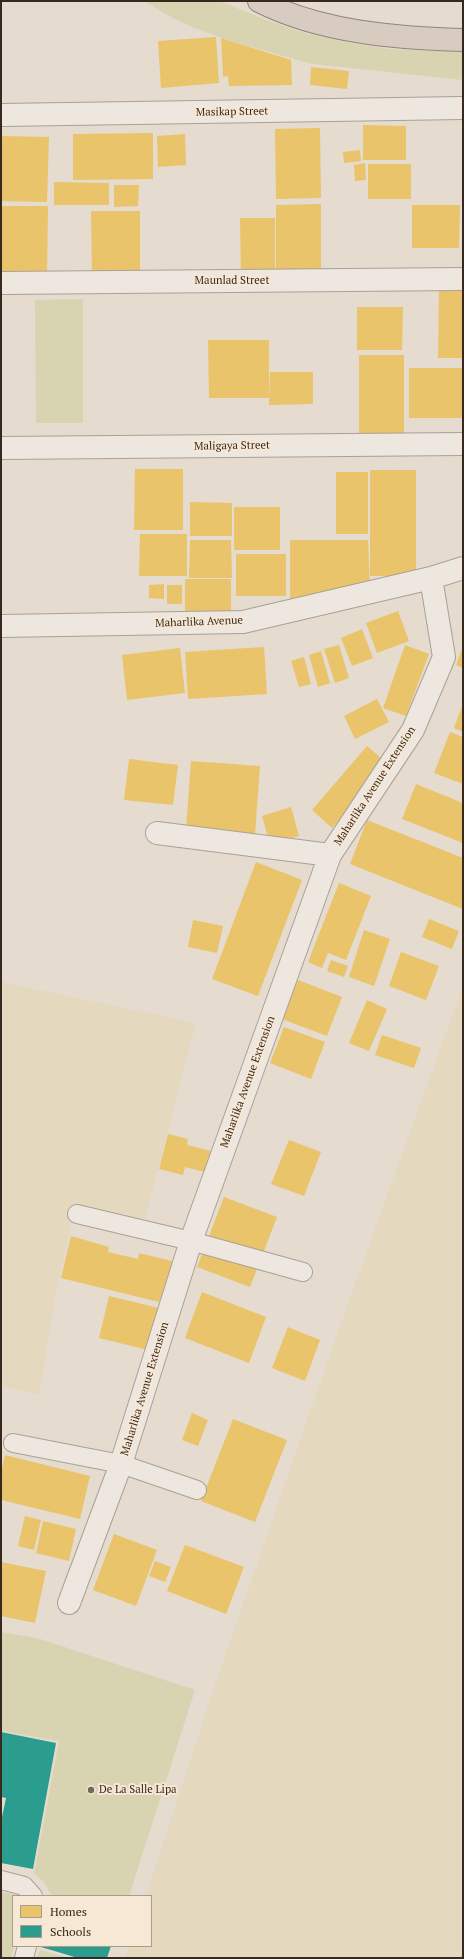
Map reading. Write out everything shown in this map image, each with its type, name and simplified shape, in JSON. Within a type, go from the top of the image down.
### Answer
[{"type":"highway","points":[[259,1],[296,16],[331,25],[387,35],[463,40]]},
{"type":"street","name":"Masikap Street","points":[[1,115],[463,108]]},
{"type":"street","name":"Maunlad Street","points":[[1,283],[463,279]]},
{"type":"street","name":"Maligaya Street","points":[[1,448],[463,444]]},
{"type":"street","name":"Maharlika Avenue","points":[[1,626],[244,622],[431,578],[463,568]]},
{"type":"street","name":"Maharlika Avenue Extension","points":[[69,1603],[121,1464],[192,1241],[330,855],[412,730],[444,657],[431,578]]},
{"type":"street","points":[[157,833],[330,855]]},
{"type":"lane","points":[[77,1214],[192,1241],[303,1272]]},
{"type":"lane","points":[[13,1443],[121,1464],[197,1490]]},
{"type":"lane","points":[[1,1880],[24,1886],[32,1895]]},
{"type":"lane","points":[[24,1958],[27,1947]]},
{"type":"shaded area","points":[[145,1],[219,1],[269,21],[305,33],[349,43],[389,49],[463,52],[463,80],[313,64],[238,43],[199,30],[162,12]]},
{"type":"shaded area","points":[[83,299],[83,423],[36,423],[35,300]]},
{"type":"shaded area","points":[[1,982],[196,1023],[144,1222],[75,1208],[58,1283],[39,1395],[1,1386]]},
{"type":"shaded area","points":[[463,986],[463,1958],[125,1958],[129,1947],[152,1947],[152,1895],[146,1895],[215,1685],[340,1326]]},
{"type":"shaded area","name":"De La Salle Lipa","points":[[1,1632],[37,1638],[195,1690],[129,1895],[51,1895],[43,1881],[34,1874],[59,1741],[1,1731]]},
{"type":"shaded area","points":[[1,1892],[15,1895],[12,1895],[12,1947],[14,1947],[11,1958],[1,1958]]},
{"type":"shaded area","points":[[40,1950],[69,1958],[37,1958]]},
{"type":"building: Homes","points":[[216,37],[219,83],[161,88],[158,41]]},
{"type":"building: Homes","points":[[221,38],[291,60],[292,85],[229,86],[228,76],[223,77]]},
{"type":"building: Homes","points":[[311,67],[349,71],[347,89],[310,85]]},
{"type":"building: Homes","points":[[363,125],[406,126],[406,160],[363,160]]},
{"type":"building: Homes","points":[[320,128],[321,198],[276,199],[275,129]]},
{"type":"building: Homes","points":[[153,133],[153,179],[73,180],[73,134]]},
{"type":"building: Homes","points":[[185,134],[186,165],[158,167],[157,136]]},
{"type":"building: Homes","points":[[1,136],[49,137],[47,202],[1,201]]},
{"type":"building: Homes","points":[[360,150],[361,161],[344,163],[343,152]]},
{"type":"building: Homes","points":[[365,163],[366,180],[355,181],[354,165]]},
{"type":"building: Homes","points":[[368,164],[411,164],[411,199],[368,199]]},
{"type":"building: Homes","points":[[54,182],[109,183],[109,205],[54,205]]},
{"type":"building: Homes","points":[[114,185],[139,185],[138,206],[114,207]]},
{"type":"building: Homes","points":[[321,204],[321,272],[276,273],[276,205]]},
{"type":"building: Homes","points":[[412,205],[460,205],[459,248],[412,248]]},
{"type":"building: Homes","points":[[1,206],[48,206],[47,275],[1,274]]},
{"type":"building: Homes","points":[[91,211],[140,211],[140,279],[92,280]]},
{"type":"building: Homes","points":[[240,218],[275,218],[275,273],[241,274]]},
{"type":"building: Homes","points":[[439,289],[463,289],[463,358],[438,358]]},
{"type":"building: Homes","points":[[357,307],[403,307],[402,350],[357,350]]},
{"type":"building: Homes","points":[[208,340],[269,340],[269,398],[209,398]]},
{"type":"building: Homes","points":[[359,355],[404,355],[404,436],[359,436]]},
{"type":"building: Homes","points":[[409,368],[463,368],[463,418],[409,418]]},
{"type":"building: Homes","points":[[270,372],[313,372],[313,404],[269,405]]},
{"type":"building: Homes","points":[[135,469],[183,469],[183,530],[134,530]]},
{"type":"building: Homes","points":[[370,470],[416,470],[416,576],[370,576]]},
{"type":"building: Homes","points":[[336,472],[368,472],[368,534],[336,534]]},
{"type":"building: Homes","points":[[190,502],[232,503],[232,536],[190,536]]},
{"type":"building: Homes","points":[[234,507],[280,507],[280,550],[234,550]]},
{"type":"building: Homes","points":[[140,534],[187,534],[187,576],[139,576]]},
{"type":"building: Homes","points":[[190,540],[231,540],[232,578],[189,578]]},
{"type":"building: Homes","points":[[290,540],[368,540],[370,589],[290,600]]},
{"type":"building: Homes","points":[[236,554],[286,554],[286,596],[236,596]]},
{"type":"building: Homes","points":[[185,579],[231,579],[231,614],[185,614]]},
{"type":"building: Homes","points":[[164,584],[164,599],[149,598],[149,585]]},
{"type":"building: Homes","points":[[167,585],[182,585],[182,604],[167,604]]},
{"type":"building: Homes","points":[[398,611],[409,641],[377,653],[366,623]]},
{"type":"building: Homes","points":[[362,629],[373,658],[352,666],[341,638]]},
{"type":"building: Homes","points":[[339,645],[349,678],[335,683],[324,649]]},
{"type":"building: Homes","points":[[405,645],[429,654],[406,716],[383,708]]},
{"type":"building: Homes","points":[[463,646],[463,668],[456,665]]},
{"type":"building: Homes","points":[[264,647],[267,694],[188,699],[185,652]]},
{"type":"building: Homes","points":[[180,648],[185,693],[127,700],[122,655]]},
{"type":"building: Homes","points":[[321,651],[330,683],[318,687],[309,655]]},
{"type":"building: Homes","points":[[304,657],[311,684],[299,687],[291,661]]},
{"type":"building: Homes","points":[[377,699],[389,722],[355,739],[344,716]]},
{"type":"building: Homes","points":[[463,704],[463,732],[454,728]]},
{"type":"building: Homes","points":[[450,732],[463,737],[463,784],[434,773]]},
{"type":"building: Homes","points":[[367,746],[387,763],[332,828],[312,810]]},
{"type":"building: Homes","points":[[129,759],[178,765],[173,805],[124,800]]},
{"type":"building: Homes","points":[[191,761],[260,766],[255,834],[186,830]]},
{"type":"building: Homes","points":[[416,784],[463,803],[463,843],[402,819]]},
{"type":"building: Homes","points":[[291,807],[299,836],[270,844],[262,816]]},
{"type":"building: Homes","points":[[367,820],[463,858],[463,909],[350,864]]},
{"type":"building: Homes","points":[[256,862],[302,880],[258,996],[212,979]]},
{"type":"building: Homes","points":[[339,883],[371,896],[346,960],[328,953],[322,968],[308,962]]},
{"type":"building: Homes","points":[[429,919],[459,931],[452,949],[422,937]]},
{"type":"building: Homes","points":[[193,920],[223,926],[217,953],[188,947]]},
{"type":"building: Homes","points":[[364,930],[390,939],[374,986],[349,977]]},
{"type":"building: Homes","points":[[401,952],[439,966],[426,1000],[389,986]]},
{"type":"building: Homes","points":[[331,960],[348,966],[344,977],[327,971]]},
{"type":"building: Homes","points":[[298,980],[342,997],[327,1036],[282,1019]]},
{"type":"building: Homes","points":[[367,1000],[387,1009],[369,1051],[349,1043]]},
{"type":"building: Homes","points":[[284,1027],[325,1042],[311,1079],[270,1063]]},
{"type":"building: Homes","points":[[382,1035],[421,1048],[414,1068],[375,1055]]},
{"type":"building: Homes","points":[[168,1134],[188,1139],[187,1145],[211,1151],[205,1172],[185,1167],[183,1175],[159,1169]]},
{"type":"building: Homes","points":[[289,1140],[321,1152],[304,1196],[271,1184]]},
{"type":"building: Homes","points":[[224,1197],[277,1217],[250,1287],[197,1267]]},
{"type":"building: Homes","points":[[71,1236],[109,1247],[108,1252],[138,1259],[139,1253],[176,1262],[159,1302],[61,1278]]},
{"type":"building: Homes","points":[[202,1292],[266,1317],[249,1363],[185,1338]]},
{"type":"building: Homes","points":[[109,1296],[159,1308],[148,1350],[99,1338]]},
{"type":"building: Homes","points":[[288,1327],[320,1340],[305,1381],[272,1368]]},
{"type":"building: Homes","points":[[192,1413],[208,1420],[198,1446],[182,1440]]},
{"type":"building: Homes","points":[[233,1419],[287,1440],[255,1522],[201,1501]]},
{"type":"building: Homes","points":[[5,1455],[90,1476],[80,1519],[1,1500],[1,1472]]},
{"type":"building: Homes","points":[[25,1516],[41,1520],[34,1550],[18,1546]]},
{"type":"building: Homes","points":[[43,1521],[76,1529],[69,1561],[36,1553]]},
{"type":"building: Homes","points":[[114,1534],[157,1550],[136,1606],[93,1590]]},
{"type":"building: Homes","points":[[185,1545],[244,1567],[226,1614],[167,1591]]},
{"type":"building: Homes","points":[[155,1561],[171,1567],[165,1582],[149,1576]]},
{"type":"building: Homes","points":[[1,1562],[46,1571],[35,1623],[1,1616]]},
{"type":"building: Schools","points":[[1,1732],[56,1743],[33,1869],[1,1863],[1,1822],[6,1798],[1,1797]]},
{"type":"building: Schools","points":[[41,1947],[111,1947],[107,1958],[78,1958]]},
{"type":"place","name":"De La Salle Lipa","points":[[91,1790]]}]
